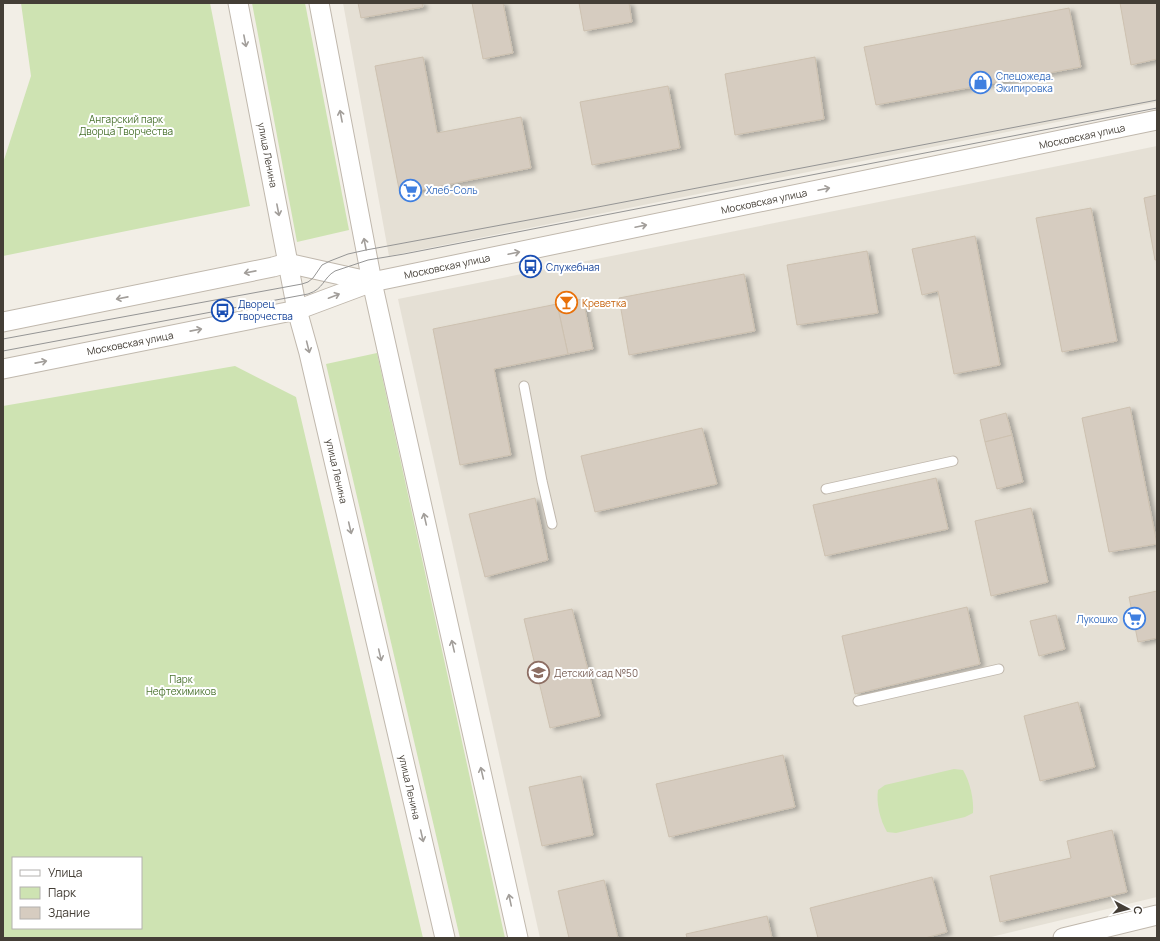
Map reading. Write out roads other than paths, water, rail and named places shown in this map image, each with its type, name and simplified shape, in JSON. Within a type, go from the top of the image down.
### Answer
[{"type":"street","name":"улица Ленина","points":[[238,3],[297,310],[309,353],[445,938]]},
{"type":"street","points":[[319,3],[372,282],[518,938]]},
{"type":"street","name":"Московская улица","points":[[3,369],[297,310],[372,282],[1157,120]]},
{"type":"street","name":"Московская улица","points":[[3,322],[287,263],[372,282]]},
{"type":"street","points":[[1063,938],[1157,915]]},
{"type":"lane","points":[[524,386],[552,524]]},
{"type":"lane","points":[[826,489],[953,461]]},
{"type":"lane","points":[[858,701],[999,668]]},
{"type":"tram line","points":[[3,339],[302,284],[313,278],[322,265],[348,254],[366,250],[1157,100]]},
{"type":"tram line","points":[[3,351],[308,294],[317,289],[335,271],[368,260],[1157,108]]},
{"type":"place","name":"Спецожеда. Экипировка","points":[[980,82]]},
{"type":"place","name":"Хлеб-Соль","points":[[410,190]]},
{"type":"place","name":"Служебная","points":[[531,267]]},
{"type":"place","name":"Креветка","points":[[567,303]]},
{"type":"place","name":"Дворец творчества","points":[[223,310]]},
{"type":"place","name":"Лукошко","points":[[1134,619]]},
{"type":"place","name":"Детский сад №50","points":[[539,673]]},
{"type":"park label","name":"Ангарский парк Дворца Творчества","points":[[126,124]]},
{"type":"park label","name":"Парк Нефтехимиков","points":[[181,684]]}]
